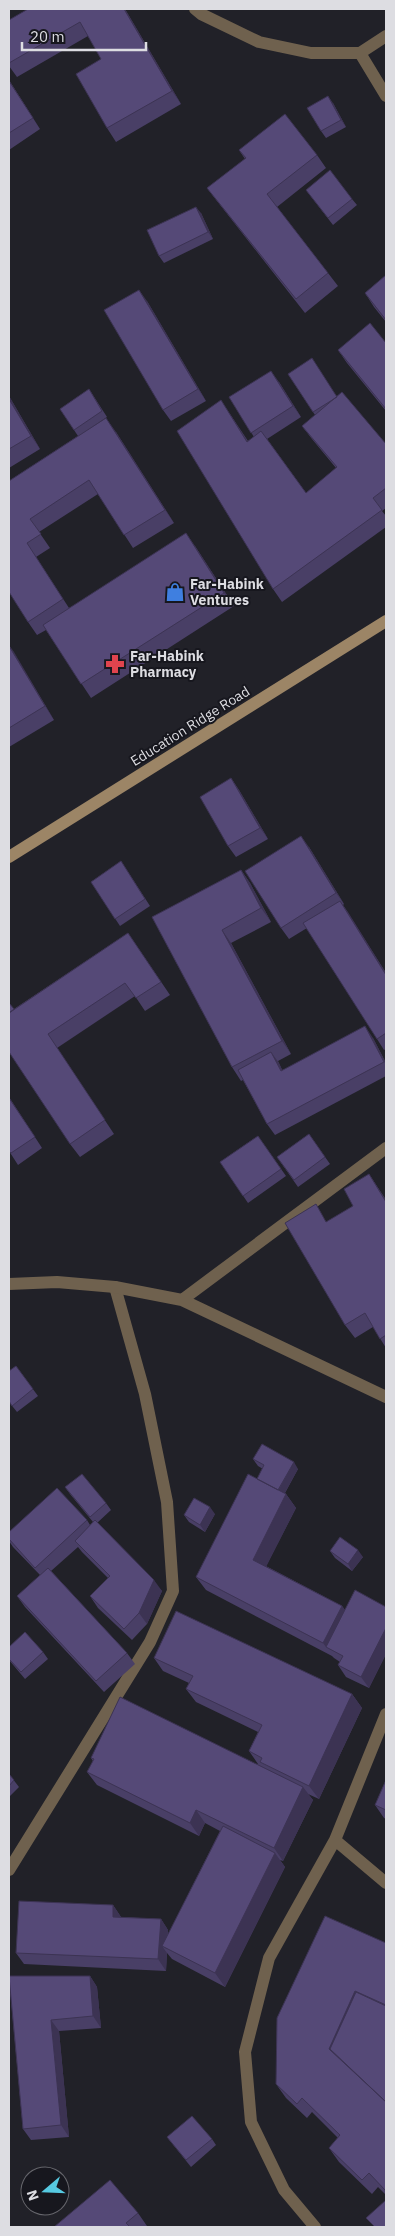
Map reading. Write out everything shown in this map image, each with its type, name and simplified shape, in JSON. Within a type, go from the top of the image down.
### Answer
[{"type":"main road","name":"Education Ridge Road","points":[[9,857],[386,621]]},
{"type":"street","points":[[195,9],[201,14],[259,42],[310,53],[360,53],[386,36]]},
{"type":"street","points":[[360,53],[386,96]]},
{"type":"street","points":[[182,1300],[386,1148]]},
{"type":"street","points":[[9,1284],[57,1282],[115,1287],[182,1300],[385,1399]]},
{"type":"street","points":[[9,1870],[150,1642],[173,1591],[167,1502],[145,1394],[115,1287]]},
{"type":"street","points":[[315,2227],[284,2190],[251,2122],[245,2052],[269,1958],[335,1840],[386,1714]]},
{"type":"street","points":[[335,1840],[386,1883]]},
{"type":"building","points":[[28,9],[124,9],[172,91],[107,128],[76,74],[101,59],[80,22],[9,63],[9,20]]},
{"type":"building","points":[[9,81],[33,118],[9,133]]},
{"type":"building","points":[[328,96],[341,120],[321,131],[307,108]]},
{"type":"building","points":[[285,114],[317,155],[267,194],[328,273],[296,299],[207,188],[246,158],[239,150]]},
{"type":"building","points":[[330,170],[352,199],[328,218],[306,190]]},
{"type":"building","points":[[196,207],[208,232],[159,256],[147,230]]},
{"type":"building","points":[[386,275],[386,320],[365,293]]},
{"type":"building","points":[[139,290],[198,389],[163,410],[104,310]]},
{"type":"building","points":[[370,323],[386,343],[386,409],[338,350]]},
{"type":"building","points":[[312,358],[337,397],[313,412],[288,374]]},
{"type":"building","points":[[271,371],[293,406],[251,433],[229,397]]},
{"type":"building","points":[[89,389],[102,411],[74,430],[60,409]]},
{"type":"building","points":[[342,392],[386,444],[386,488],[373,498],[382,510],[273,589],[177,431],[221,400],[247,442],[261,431],[306,493],[337,467],[302,426]]},
{"type":"building","points":[[9,399],[31,436],[9,449]]},
{"type":"building","points":[[106,418],[165,510],[124,535],[89,480],[30,519],[41,534],[27,543],[63,599],[28,622],[9,592],[9,481]]},
{"type":"building","points":[[186,533],[224,593],[81,684],[43,625]]},
{"type":"building","points":[[9,646],[45,706],[9,728]]},
{"type":"building","points":[[231,778],[260,828],[228,846],[200,797]]},
{"type":"building","points":[[301,836],[336,893],[281,928],[245,871]]},
{"type":"building","points":[[121,861],[145,899],[115,919],[91,882]]},
{"type":"building","points":[[241,870],[261,908],[222,930],[282,1041],[232,1067],[152,917]]},
{"type":"building","points":[[340,901],[386,975],[386,1033],[377,1039],[303,923]]},
{"type":"building","points":[[128,933],[161,982],[136,998],[125,983],[48,1034],[105,1120],[70,1144],[9,1052],[9,1013]]},
{"type":"building","points":[[9,1003],[14,1009],[9,1013]]},
{"type":"building","points":[[365,1026],[384,1062],[267,1124],[238,1070],[271,1052],[281,1071]]},
{"type":"building","points":[[9,1098],[35,1137],[11,1153],[9,1151]]},
{"type":"building","points":[[309,1134],[325,1157],[294,1180],[277,1157]]},
{"type":"building","points":[[258,1136],[281,1169],[243,1196],[220,1162]]},
{"type":"building","points":[[369,1174],[386,1202],[386,1335],[380,1339],[365,1313],[345,1325],[285,1223],[316,1204],[326,1222],[353,1206],[344,1189]]},
{"type":"building","points":[[16,1366],[33,1389],[12,1406],[9,1401],[9,1371]]},
{"type":"building","points":[[262,1444],[294,1462],[278,1490],[257,1479],[264,1465],[253,1459]]},
{"type":"building","points":[[82,1474],[106,1503],[90,1517],[65,1487]]},
{"type":"building","points":[[248,1474],[286,1494],[253,1560],[342,1606],[323,1643],[196,1577]]},
{"type":"building","points":[[57,1488],[87,1520],[35,1568],[9,1539],[9,1532]]},
{"type":"building","points":[[194,1498],[210,1507],[200,1525],[184,1515]]},
{"type":"building","points":[[95,1520],[154,1580],[139,1613],[124,1629],[90,1596],[110,1576],[75,1541]]},
{"type":"building","points":[[340,1537],[358,1550],[348,1564],[330,1551]]},
{"type":"building","points":[[48,1568],[127,1653],[96,1681],[17,1596]]},
{"type":"building","points":[[355,1590],[386,1607],[386,1628],[361,1677],[338,1665],[343,1656],[326,1647]]},
{"type":"building","points":[[176,1611],[352,1694],[309,1786],[260,1762],[262,1758],[249,1751],[262,1725],[186,1689],[193,1676],[154,1658]]},
{"type":"building","points":[[25,1632],[43,1652],[21,1672],[9,1659],[9,1647]]},
{"type":"building","points":[[120,1697],[303,1787],[274,1848],[196,1810],[190,1823],[87,1772],[94,1759],[91,1758]]},
{"type":"building","points":[[9,1774],[14,1780],[9,1786]]},
{"type":"building","points":[[386,1780],[386,1810],[375,1805]]},
{"type":"building","points":[[223,1826],[275,1853],[215,1973],[162,1946]]},
{"type":"building","points":[[19,1901],[113,1905],[113,1917],[161,1919],[158,1959],[16,1953]]},
{"type":"building","points":[[325,1916],[386,1943],[386,2005],[355,1991],[329,2049],[386,2102],[385,2190],[369,2173],[362,2180],[329,2148],[340,2135],[302,2098],[297,2104],[276,2084],[277,2018]]},
{"type":"building","points":[[9,1976],[90,1976],[93,2016],[51,2020],[61,2125],[23,2129]]},
{"type":"building","points":[[356,1992],[386,2006],[386,2102],[330,2049]]},
{"type":"building","points":[[192,2116],[212,2139],[186,2160],[167,2137]]},
{"type":"building","points":[[110,2180],[138,2213],[126,2223],[130,2227],[54,2227],[67,2216],[70,2216],[70,2214]]},
{"type":"building","points":[[386,2200],[386,2227],[375,2227],[366,2218]]},
{"type":"place","name":"Far-Habink Ventures","points":[[175,592]]},
{"type":"place","name":"Far-Habink Pharmacy","points":[[115,664]]}]
